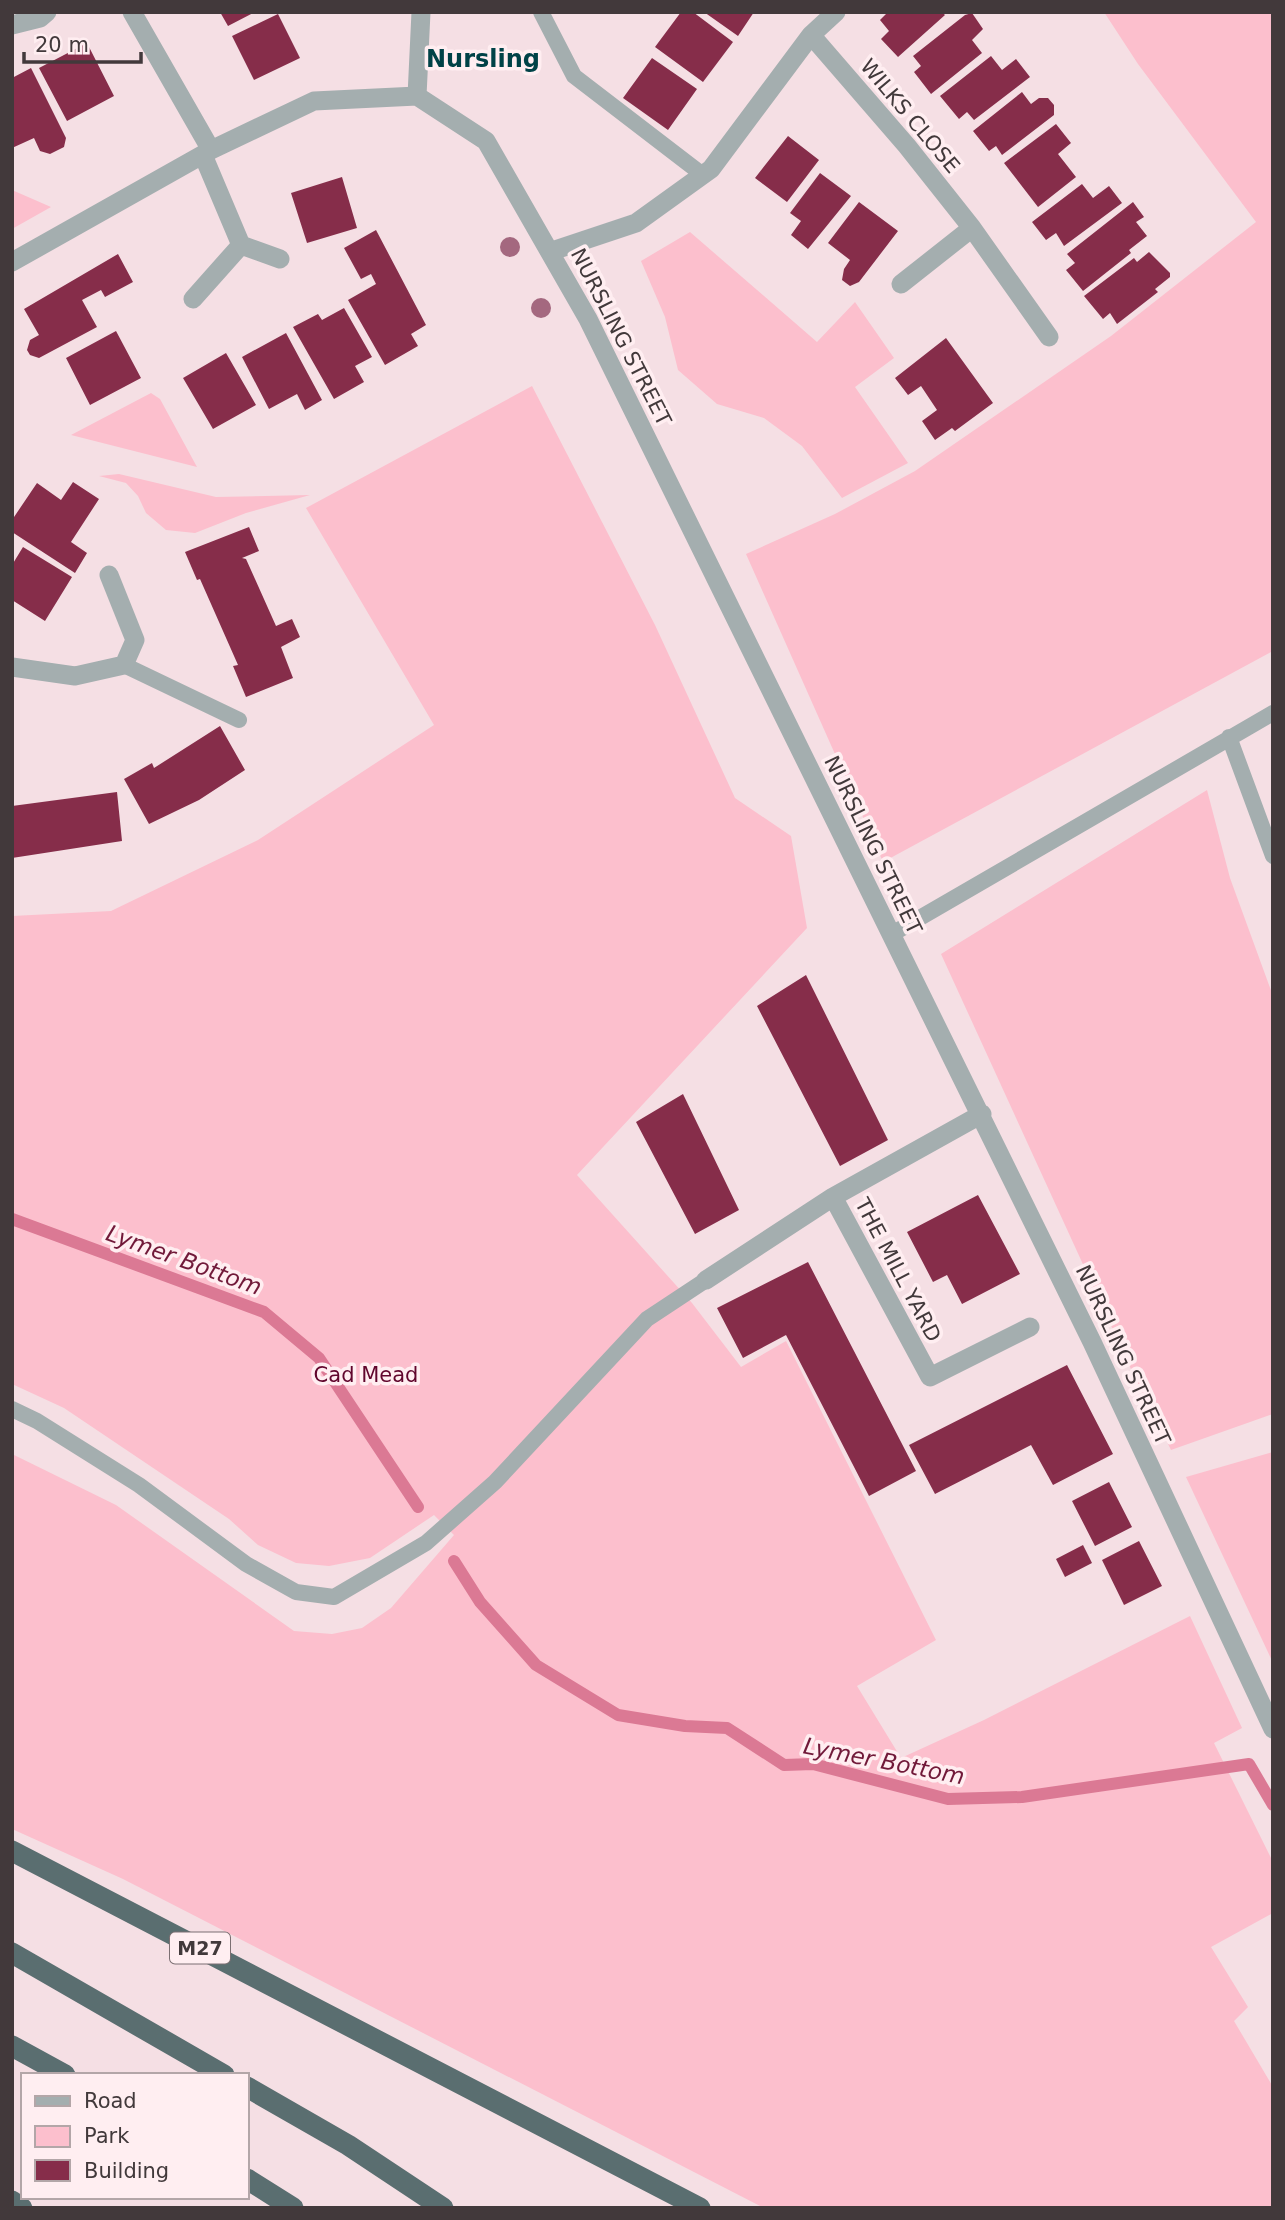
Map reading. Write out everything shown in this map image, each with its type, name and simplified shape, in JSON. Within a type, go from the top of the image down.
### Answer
[{"type":"highway","name":"M27","points":[[12,1851],[700,2208]]},
{"type":"highway","points":[[12,1954],[221,2073]]},
{"type":"highway","points":[[12,2046],[61,2073]]},
{"type":"highway","points":[[248,2088],[348,2145],[443,2208]]},
{"type":"highway","points":[[248,2180],[293,2208]]},
{"type":"highway","points":[[12,2201],[22,2208]]},
{"type":"street","points":[[12,25],[40,18],[47,12]]},
{"type":"street","points":[[132,12],[207,153],[241,245],[280,259]]},
{"type":"street","points":[[12,261],[207,153],[314,101],[417,96],[421,12]]},
{"type":"street","points":[[552,251],[636,223],[704,175],[811,35],[836,12]]},
{"type":"street","name":"WILKS CLOSE","points":[[811,35],[972,228],[1049,337]]},
{"type":"street","name":"NURSLING STREET","points":[[417,96],[486,141],[552,251],[982,1114],[1273,1729]]},
{"type":"street","points":[[901,284],[972,228]]},
{"type":"street","points":[[193,299],[241,245]]},
{"type":"street","points":[[12,667],[75,676],[124,665],[135,640],[109,575]]},
{"type":"street","name":"THE MILL YARD","points":[[982,1114],[833,1196],[930,1377],[1030,1327]]},
{"type":"street","points":[[706,1280],[833,1196]]},
{"type":"lane","points":[[541,12],[574,76],[704,175]]},
{"type":"lane","points":[[124,665],[239,720]]},
{"type":"lane","points":[[891,934],[1273,713]]},
{"type":"lane","points":[[1229,737],[1273,856]]},
{"type":"lane","points":[[12,1409],[37,1421],[139,1485],[246,1564],[296,1592],[334,1597],[426,1543],[495,1482],[647,1319],[706,1280]]},
{"type":"green space","points":[[1104,12],[1273,12],[1273,651],[883,862],[746,554],[835,514],[915,471],[1111,336],[1256,222],[1138,64]]},
{"type":"green space","points":[[12,190],[51,207],[12,229]]},
{"type":"green space","points":[[690,232],[817,342],[855,302],[894,358],[855,387],[908,463],[842,498],[802,446],[764,418],[717,404],[678,370],[665,317],[641,261]]},
{"type":"green space","name":"Cad Mead","points":[[532,386],[655,625],[735,798],[791,836],[807,928],[577,1175],[692,1303],[741,1367],[786,1341],[936,1640],[857,1686],[901,1758],[984,1720],[1190,1616],[1242,1728],[1214,1743],[1273,1862],[1273,1913],[1211,1947],[1248,2007],[1234,2021],[1273,2087],[1273,2208],[764,2208],[123,1879],[12,1829],[12,1454],[116,1505],[294,1631],[332,1634],[362,1628],[391,1608],[454,1535],[434,1515],[370,1558],[329,1566],[296,1563],[258,1545],[229,1519],[64,1408],[12,1384],[12,916],[111,911],[258,840],[434,725],[306,508]]},
{"type":"green space","points":[[151,393],[160,399],[197,467],[71,435]]},
{"type":"green space","points":[[119,474],[216,497],[310,495],[246,513],[195,533],[166,530],[146,513],[138,496],[126,483],[99,476]]},
{"type":"green space","points":[[1207,790],[1230,878],[1273,996],[1273,1414],[1171,1450],[1130,1367],[941,954]]},
{"type":"green space","points":[[1273,1452],[1273,1663],[1186,1477]]},
{"type":"building","points":[[220,12],[255,12],[228,26]]},
{"type":"building","points":[[681,12],[693,12],[733,42],[703,82],[655,47]]},
{"type":"building","points":[[704,12],[754,12],[738,36]]},
{"type":"building","points":[[888,12],[942,12],[945,15],[898,57],[881,39],[889,31],[880,20]]},
{"type":"building","points":[[972,13],[983,29],[972,40],[982,53],[931,94],[914,72],[921,66],[913,56],[965,15]]},
{"type":"building","points":[[278,14],[300,58],[254,80],[232,36]]},
{"type":"building","points":[[87,43],[114,96],[67,121],[39,68]]},
{"type":"building","points":[[991,56],[1002,70],[1016,59],[1030,77],[974,120],[967,112],[959,119],[940,96]]},
{"type":"building","points":[[652,58],[697,89],[668,130],[623,98]]},
{"type":"building","points":[[31,68],[66,138],[64,147],[50,154],[40,151],[34,138],[12,148],[12,78]]},
{"type":"building","points":[[1022,92],[1031,104],[1039,98],[1048,98],[1054,105],[1054,115],[1002,155],[996,146],[989,151],[973,131]]},
{"type":"building","points":[[1056,124],[1071,143],[1058,154],[1076,177],[1038,207],[1004,163]]},
{"type":"building","points":[[788,136],[819,160],[787,202],[755,178]]},
{"type":"building","points":[[820,173],[851,196],[808,249],[791,235],[801,221],[790,213]]},
{"type":"building","points":[[342,177],[357,228],[307,243],[291,193]]},
{"type":"building","points":[[1082,184],[1093,198],[1109,186],[1122,203],[1064,246],[1056,233],[1046,240],[1032,222]]},
{"type":"building","points":[[859,202],[898,231],[859,282],[850,286],[842,280],[844,269],[850,260],[828,243]]},
{"type":"building","points":[[1133,202],[1144,217],[1136,222],[1147,236],[1129,250],[1131,253],[1083,291],[1066,270],[1075,263],[1067,254]]},
{"type":"building","points":[[376,230],[426,325],[411,334],[418,346],[385,365],[348,300],[376,284],[371,274],[361,279],[344,248]]},
{"type":"building","points":[[1149,252],[1170,273],[1170,277],[1155,289],[1158,292],[1117,324],[1110,313],[1103,319],[1084,296],[1134,258],[1137,262]]},
{"type":"building","points":[[118,254],[133,282],[105,297],[101,290],[82,300],[97,327],[39,358],[30,355],[27,350],[30,340],[39,335],[24,309]]},
{"type":"building","points":[[344,308],[372,357],[355,366],[364,382],[334,399],[293,327],[318,314],[322,320]]},
{"type":"building","points":[[116,331],[141,378],[90,405],[66,358]]},
{"type":"building","points":[[286,333],[322,400],[305,410],[297,394],[269,409],[242,357]]},
{"type":"building","points":[[946,338],[993,403],[955,431],[952,428],[935,440],[922,421],[937,410],[921,386],[908,395],[895,378]]},
{"type":"building","points":[[226,353],[256,405],[213,429],[183,378]]},
{"type":"building","points":[[73,482],[99,499],[71,542],[87,553],[75,573],[12,532],[12,520],[37,483],[61,500]]},
{"type":"building","points":[[249,527],[259,551],[242,558],[246,559],[276,626],[292,619],[300,637],[281,647],[293,678],[246,697],[233,666],[238,665],[200,579],[197,580],[185,552]]},
{"type":"building","points":[[23,547],[72,577],[45,621],[12,600],[12,565]]},
{"type":"building","points":[[220,726],[245,770],[199,800],[149,824],[124,779],[152,763],[154,768]]},
{"type":"building","points":[[117,792],[122,841],[12,858],[12,806]]},
{"type":"building","points":[[806,975],[888,1140],[840,1166],[757,1006]]},
{"type":"building","points":[[683,1094],[739,1210],[695,1234],[636,1122]]},
{"type":"building","points":[[978,1195],[1020,1274],[962,1304],[947,1275],[933,1282],[907,1232]]},
{"type":"building","points":[[808,1262],[916,1471],[869,1496],[786,1335],[743,1358],[717,1308]]},
{"type":"building","points":[[1067,1365],[1113,1454],[1053,1485],[1031,1445],[935,1494],[909,1445]]},
{"type":"building","points":[[1109,1482],[1132,1527],[1095,1546],[1072,1501]]},
{"type":"building","points":[[1139,1541],[1162,1586],[1124,1605],[1102,1560]]},
{"type":"building","points":[[1083,1545],[1092,1563],[1065,1577],[1056,1559]]},
{"type":"waterway","name":"Lymer Bottom","points":[[12,1219],[264,1312],[319,1358],[418,1507]]},
{"type":"waterway","name":"Lymer Bottom","points":[[454,1561],[480,1602],[536,1665],[618,1715],[685,1726],[727,1728],[784,1765],[813,1764],[948,1799],[1022,1797],[1249,1764],[1273,1805]]},
{"type":"district","name":"Nursling","points":[[483,59]]}]
